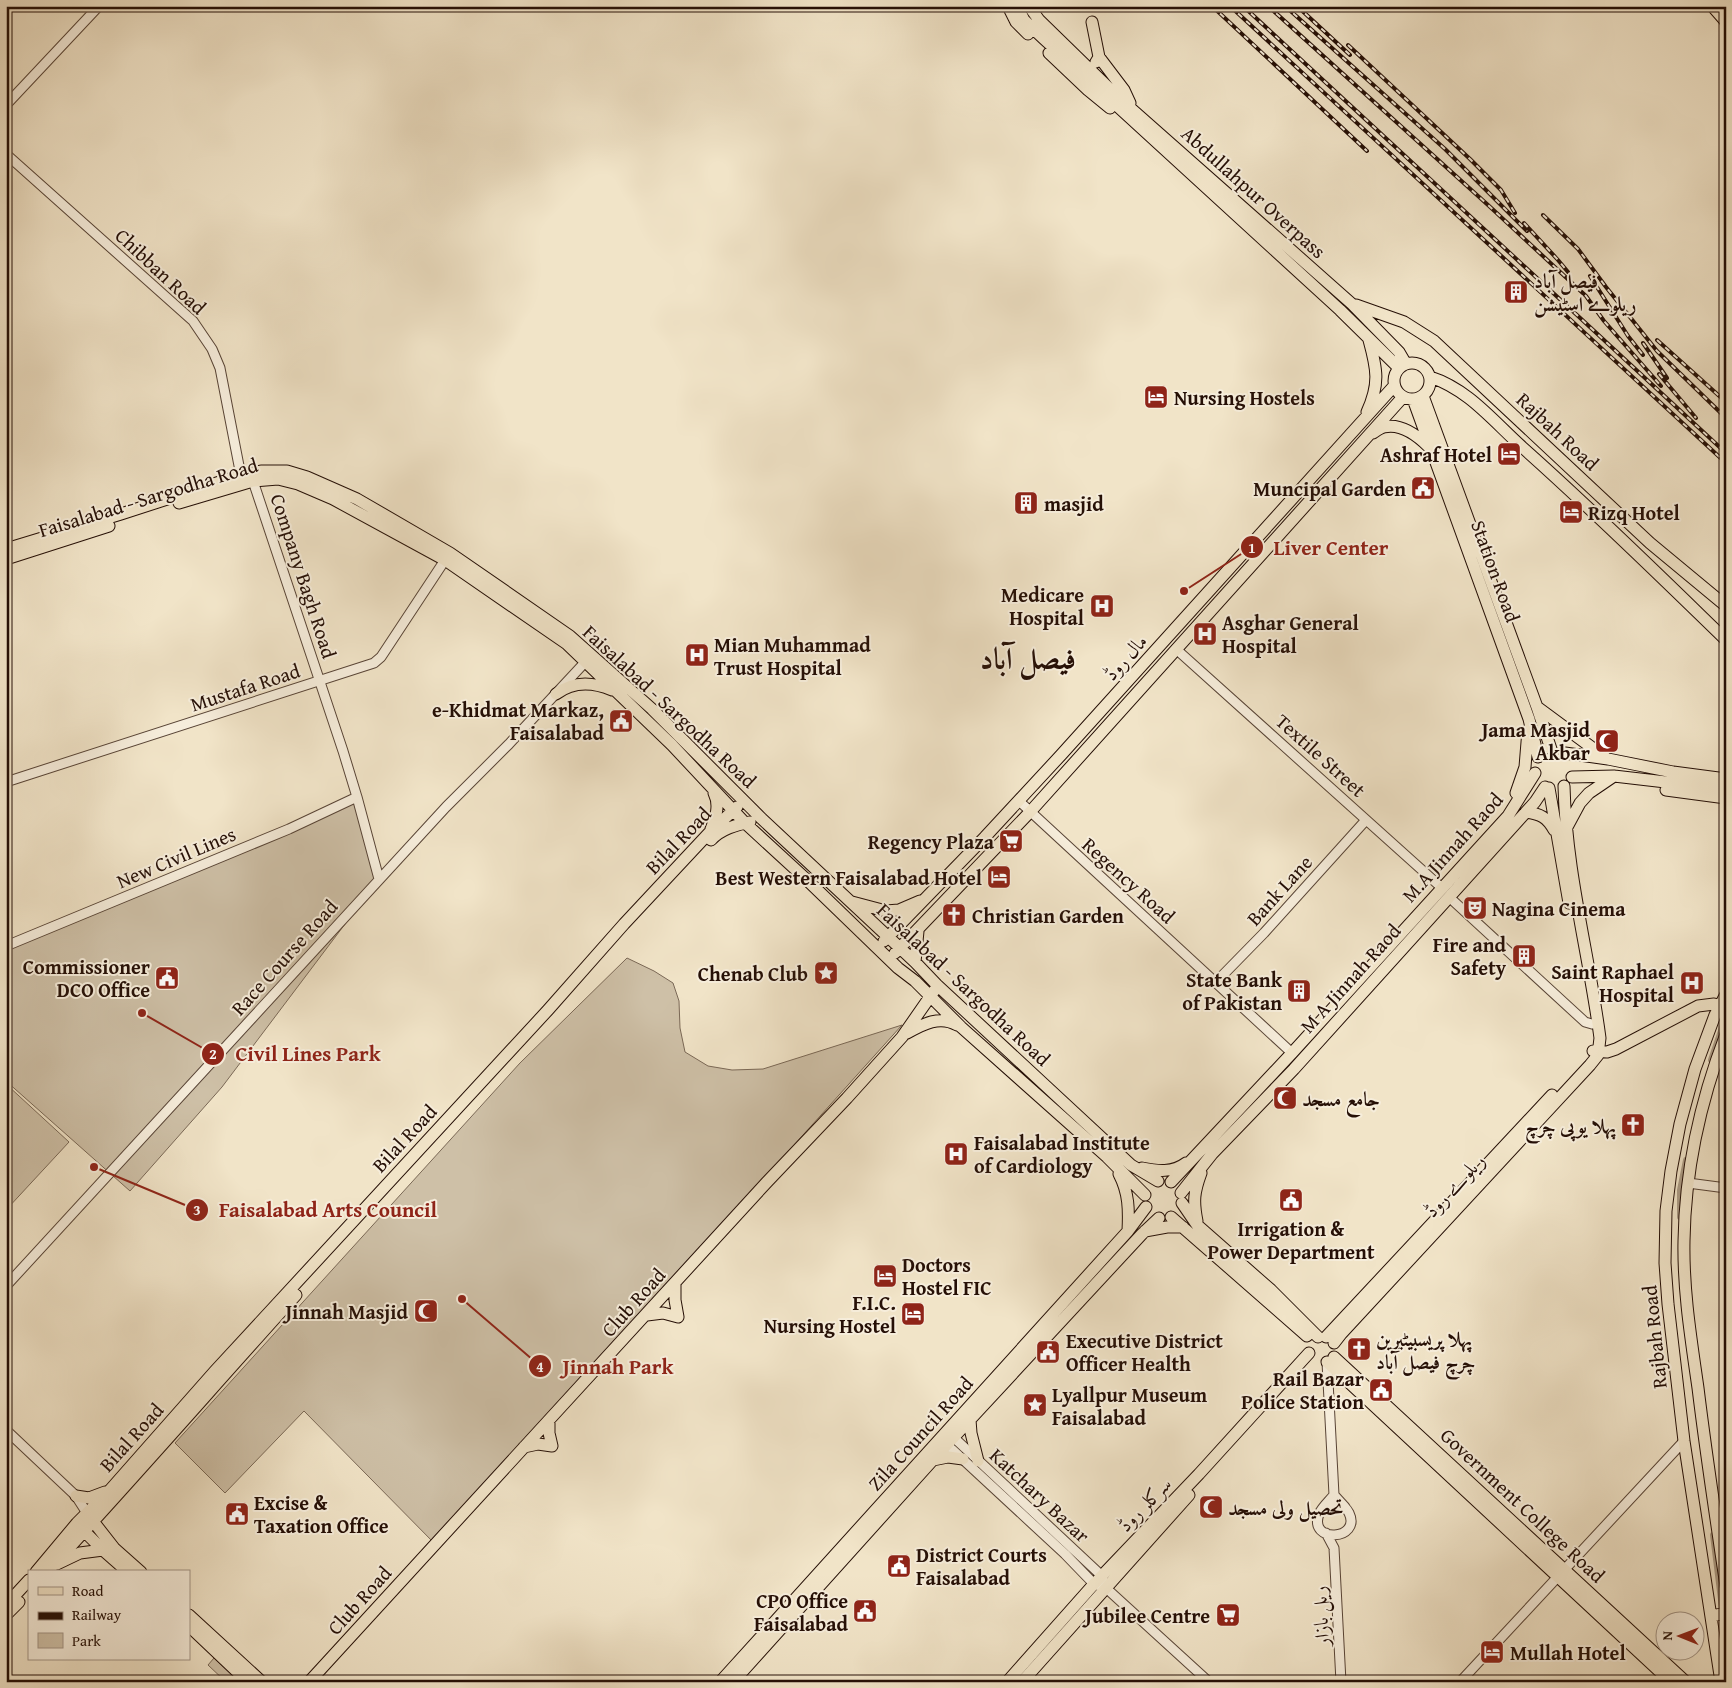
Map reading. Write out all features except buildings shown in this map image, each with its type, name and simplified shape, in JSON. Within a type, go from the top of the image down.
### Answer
[{"type":"main road","points":[[1008,6],[1016,22],[1067,59]]},
{"type":"main road","points":[[1017,6],[1024,20],[1067,59]]},
{"type":"main road","points":[[1029,6],[1067,59]]},
{"type":"main road","points":[[1712,6],[1726,22]]},
{"type":"main road","points":[[1721,6],[1726,12]]},
{"type":"main road","points":[[1092,22],[1099,56],[1124,90],[1133,109]]},
{"type":"main road","points":[[1090,69],[1099,56]]},
{"type":"main road","name":"Abdullahpur Overpass","points":[[1067,59],[1090,69],[1352,304],[1399,352],[1402,366]]},
{"type":"main road","name":"Abdullahpur Overpass","points":[[1067,59],[1368,338],[1402,366]]},
{"type":"main road","name":"Rajbah Road","points":[[1352,304],[1404,322],[1434,341],[1650,543],[1726,606]]},
{"type":"main road","points":[[1360,424],[1374,397],[1376,366],[1368,338]]},
{"type":"main road","points":[[1419,364],[1424,367],[1430,376],[1429,387],[1413,398],[1394,386],[1394,377],[1402,366],[1419,364]]},
{"type":"main road","points":[[1453,387],[1467,371]]},
{"type":"main road","name":"Rajbah Road","points":[[1430,376],[1442,380],[1466,395],[1588,506],[1726,640]]},
{"type":"main road","name":"مال روڈ","points":[[877,947],[926,899],[1019,801],[1394,386]]},
{"type":"main road","name":"مال روڈ","points":[[890,959],[1030,812],[1367,436],[1413,398]]},
{"type":"main road","name":"Station Road","points":[[1413,398],[1529,719],[1538,757]]},
{"type":"main road","name":"Station Road","points":[[1413,398],[1537,707],[1551,750]]},
{"type":"main road","points":[[1367,436],[1384,427],[1399,428],[1416,434],[1434,452]]},
{"type":"main road","points":[[1553,475],[1564,462]]},
{"type":"main road","name":"Faisalabad - Sargodha Road","points":[[6,549],[261,471],[287,471],[326,484],[357,499],[450,553],[570,636],[618,693],[672,745],[732,811],[961,1027],[1112,1157],[1132,1165],[1158,1181]]},
{"type":"main road","name":"Faisalabad - Sargodha Road","points":[[6,559],[253,481],[278,479],[298,484],[333,498],[445,560],[589,659],[652,709],[762,819],[915,962],[1112,1157],[1145,1195]]},
{"type":"main road","points":[[556,694],[566,686],[582,684],[601,685],[618,693]]},
{"type":"main road","points":[[1537,707],[1608,759]]},
{"type":"main road","points":[[1508,816],[1525,767],[1529,719]]},
{"type":"main road","points":[[1547,788],[1564,786],[1572,777],[1573,764],[1561,750],[1551,750],[1538,757],[1535,762],[1535,774],[1539,782],[1547,788],[1561,832],[1575,895],[1600,1038],[1596,1051]]},
{"type":"main road","points":[[1565,753],[1608,759],[1672,778],[1726,789]]},
{"type":"main road","name":"M.A Jinnah Raod","points":[[1292,1053],[1446,892],[1508,816],[1535,774]]},
{"type":"main road","points":[[1572,777],[1614,776],[1627,778],[1726,779]]},
{"type":"main road","points":[[1561,832],[1589,793],[1614,776]]},
{"type":"main road","points":[[1627,778],[1634,786],[1726,798]]},
{"type":"main road","points":[[709,833],[715,820],[718,800],[710,785]]},
{"type":"main road","points":[[1564,786],[1561,832],[1596,1051]]},
{"type":"main road","name":"M A Jinnah Raod","points":[[1171,1182],[1202,1158],[1294,1069],[1446,892],[1526,812],[1547,788]]},
{"type":"main road","name":"Bilal Road","points":[[112,1494],[221,1364],[548,1010],[624,924],[709,833],[744,801]]},
{"type":"main road","points":[[1526,812],[1544,816],[1561,832]]},
{"type":"main road","name":"Bilal Road","points":[[38,1570],[163,1443],[363,1220],[716,835],[730,828],[762,819]]},
{"type":"main road","points":[[850,902],[886,912],[899,910],[926,899]]},
{"type":"main road","points":[[915,962],[918,931]]},
{"type":"main road","name":"Club Road","points":[[309,1682],[902,1037],[931,997],[937,985]]},
{"type":"main road","name":"Rajbah Road","points":[[1721,1682],[1718,1614],[1684,1441],[1665,1263],[1666,1211],[1671,1171],[1695,1068],[1723,1006],[1726,994]]},
{"type":"main road","points":[[1596,1051],[1612,1051],[1698,1006],[1706,1004],[1723,1006]]},
{"type":"main road","points":[[902,1037],[923,1024],[934,1021],[949,1020],[961,1027]]},
{"type":"main road","name":"Rajbah Road","points":[[1726,1034],[1712,1071],[1697,1127],[1688,1182],[1684,1240],[1684,1269],[1688,1315],[1726,1586]]},
{"type":"main road","name":"ریلوے روڈ","points":[[1323,1339],[1522,1126],[1596,1051]]},
{"type":"main road","name":"M A Jinnah Raod","points":[[1182,1198],[1202,1158],[1292,1053]]},
{"type":"main road","points":[[1682,1124],[1697,1127]]},
{"type":"main road","points":[[1112,1157],[1126,1187],[1129,1201],[1128,1231]]},
{"type":"main road","points":[[1132,1165],[1156,1171],[1170,1170],[1202,1158]]},
{"type":"main road","points":[[1197,1225],[1194,1192],[1202,1158]]},
{"type":"main road","points":[[1182,1198],[1176,1214],[1171,1217],[1159,1218],[1149,1212],[1146,1207],[1145,1195],[1152,1184],[1158,1181],[1171,1182],[1177,1187],[1197,1225],[1323,1339],[1336,1348],[1330,1359],[1322,1363],[1312,1356],[1309,1348],[1323,1339]]},
{"type":"main road","name":"Zila Council Road","points":[[733,1682],[847,1542],[947,1438],[1128,1231],[1146,1207]]},
{"type":"main road","points":[[1171,1217],[1299,1329],[1323,1339]]},
{"type":"main road","name":"Zila Council Road","points":[[720,1682],[933,1460],[947,1438],[970,1420],[1159,1218]]},
{"type":"main road","points":[[1145,1231],[1167,1227],[1183,1227]]},
{"type":"main road","points":[[647,1315],[662,1313],[678,1316],[675,1300],[675,1283]]},
{"type":"main road","points":[[1297,1364],[1303,1350],[1303,1339],[1299,1329]]},
{"type":"main road","name":"سرکلر روڈ","points":[[1007,1682],[1098,1580],[1199,1474],[1297,1364],[1312,1356]]},
{"type":"main road","name":"سرکلر روڈ","points":[[1022,1682],[1256,1423],[1304,1368],[1312,1356]]},
{"type":"main road","name":"Government College Road","points":[[1330,1359],[1561,1573],[1686,1682]]},
{"type":"main road","points":[[524,1447],[538,1444],[552,1446],[549,1420]]},
{"type":"main road","points":[[970,1420],[971,1433],[978,1461]]},
{"type":"main road","points":[[933,1460],[948,1457],[962,1459]]},
{"type":"main road","points":[[76,1496],[90,1498],[112,1494],[100,1531]]},
{"type":"main road","points":[[90,1517],[114,1548],[139,1570]]},
{"type":"main road","points":[[80,1527],[126,1570]]},
{"type":"main road","name":"Bilal Road","points":[[49,1569],[80,1527]]},
{"type":"main road","points":[[49,1569],[80,1553],[103,1550]]},
{"type":"main road","points":[[1561,1573],[1671,1682]]},
{"type":"main road","points":[[6,1605],[28,1581]]},
{"type":"main road","points":[[6,1615],[28,1592]]},
{"type":"main road","points":[[190,1616],[262,1682]]},
{"type":"main road","points":[[190,1627],[248,1682]]},
{"type":"street","points":[[6,105],[99,6]]},
{"type":"street","name":"Chibban Road","points":[[6,154],[193,321],[212,349],[220,368],[241,476]]},
{"type":"street","name":"Company Bagh Road","points":[[253,481],[321,681],[357,797],[379,879]]},
{"type":"street","name":"Mustafa Road","points":[[6,782],[374,663],[381,657],[445,560]]},
{"type":"street","name":"Textile Street","points":[[1176,649],[1446,892],[1585,1022],[1592,1024]]},
{"type":"street","name":"Race Course Road","points":[[6,1286],[379,879],[589,659]]},
{"type":"street","name":"New Civil Lines","points":[[6,946],[289,828],[357,797]]},
{"type":"street","name":"Regency Road","points":[[1019,801],[1292,1053]]},
{"type":"street","name":"Bank Lane","points":[[1216,982],[1264,933],[1366,820]]},
{"type":"street","points":[[1688,1182],[1726,1188]]},
{"type":"street","points":[[1330,1359],[1334,1495],[1348,1512],[1350,1522],[1334,1548]]},
{"type":"street","points":[[6,1430],[76,1496],[90,1517]]},
{"type":"street","name":"Katchary Bazar","points":[[947,1438],[962,1459],[1065,1554],[1098,1580]]},
{"type":"street","name":"Katchary Bazar","points":[[947,1438],[978,1461],[1106,1588],[1209,1682]]},
{"type":"street","points":[[1460,1682],[1684,1441]]},
{"type":"street","name":"ریل بازار","points":[[1334,1495],[1321,1510],[1318,1520],[1319,1525],[1334,1548],[1341,1682]]},
{"type":"street","points":[[1325,1506],[1335,1503],[1345,1507]]},
{"type":"street","points":[[1326,1534],[1336,1536],[1345,1531]]},
{"type":"green space","points":[[357,797],[379,879],[222,1087],[130,1191],[6,1081],[6,945]]},
{"type":"green space","points":[[627,958],[673,983],[679,1001],[680,1028],[685,1052],[708,1066],[732,1070],[763,1069],[902,1025],[435,1544],[304,1411],[225,1493],[175,1443],[520,1063]]},
{"type":"green space","points":[[6,1084],[69,1142],[6,1210]]},
{"type":"green space","points":[[214,1658],[240,1682],[226,1682],[208,1665]]},
{"type":"waterway","points":[[1711,1060],[1726,1016]]},
{"type":"waterway","points":[[1680,1217],[1680,1190],[1686,1160]]},
{"type":"waterway","points":[[1713,1535],[1726,1640]]},
{"type":"railway","points":[[1212,6],[1367,151]]},
{"type":"railway","points":[[1230,6],[1726,463]]},
{"type":"railway","points":[[1243,6],[1726,453]]},
{"type":"railway","points":[[1268,6],[1586,296],[1604,321],[1661,386]]},
{"type":"railway","points":[[1285,6],[1445,149],[1527,231]]},
{"type":"railway","points":[[1297,6],[1350,55]]},
{"type":"railway","points":[[1348,45],[1501,190],[1515,213]]},
{"type":"railway","points":[[1543,215],[1578,249],[1657,351],[1726,418]]},
{"type":"railway","points":[[1524,223],[1568,272]]},
{"type":"railway","points":[[1590,276],[1628,336],[1643,355]]},
{"type":"railway","points":[[1657,340],[1726,402]]},
{"type":"railway","points":[[1643,343],[1667,378]]},
{"type":"railway","points":[[1659,374],[1696,418]]},
{"type":"place","name":"فیصل آباد ریلوے اسٹیشن","points":[[1516,292]]},
{"type":"place","name":"Nursing Hostels","points":[[1156,397]]},
{"type":"place","name":"Ashraf Hotel","points":[[1509,454]]},
{"type":"place","name":"Muncipal Garden","points":[[1423,488]]},
{"type":"place","name":"masjid","points":[[1026,503]]},
{"type":"place","name":"Rizq Hotel","points":[[1571,512]]},
{"type":"place","name":"Liver Center","points":[[1184,591]]},
{"type":"place","name":"Medicare Hospital","points":[[1102,606]]},
{"type":"place","name":"Asghar General Hospital","points":[[1205,634]]},
{"type":"place","name":"Mian Muhammad Trust Hospital","points":[[697,655]]},
{"type":"place","name":"e-Khidmat Markaz, Faisalabad","points":[[621,721]]},
{"type":"place","name":"Jama Masjid Akbar","points":[[1607,741]]},
{"type":"place","name":"Regency Plaza","points":[[1011,841]]},
{"type":"place","name":"Best Western Faisalabad Hotel","points":[[999,877]]},
{"type":"place","name":"Nagina Cinema","points":[[1475,908]]},
{"type":"place","name":"Christian Garden","points":[[954,915]]},
{"type":"place","name":"Fire and Safety","points":[[1524,956]]},
{"type":"place","name":"Chenab Club","points":[[826,973]]},
{"type":"place","name":"Commissioner DCO Office","points":[[167,978]]},
{"type":"place","name":"Saint Raphael Hospital","points":[[1692,983]]},
{"type":"place","name":"State Bank of Pakistan","points":[[1299,991]]},
{"type":"place","name":"Civil Lines Park","points":[[142,1013]]},
{"type":"place","name":"جامع مسجد","points":[[1285,1098]]},
{"type":"place","name":"پہلا یوپی چرچ","points":[[1633,1125]]},
{"type":"place","name":"Faisalabad Institute of Cardiology","points":[[956,1154]]},
{"type":"place","name":"Faisalabad Arts Council","points":[[94,1167]]},
{"type":"place","name":"Irrigation & Power Department","points":[[1291,1200]]},
{"type":"place","name":"Doctors Hostel FIC","points":[[885,1276]]},
{"type":"place","name":"Jinnah Park","points":[[462,1299]]},
{"type":"place","name":"Jinnah Masjid","points":[[426,1311]]},
{"type":"place","name":"F.I.C. Nursing Hostel","points":[[913,1314]]},
{"type":"place","name":"پہلا پریسبیٹیرین چرچ فیصل آباد","points":[[1359,1349]]},
{"type":"place","name":"Executive District Officer Health","points":[[1048,1352]]},
{"type":"place","name":"Rail Bazar Police Station","points":[[1381,1390]]},
{"type":"place","name":"Lyallpur Museum Faisalabad","points":[[1035,1405]]},
{"type":"place","name":"تحصیل ولی مسجد","points":[[1211,1507]]},
{"type":"place","name":"Excise & Taxation Office","points":[[237,1514]]},
{"type":"place","name":"District Courts Faisalabad","points":[[899,1566]]},
{"type":"place","name":"CPO Office Faisalabad","points":[[865,1611]]},
{"type":"place","name":"Jubilee Centre","points":[[1228,1615]]},
{"type":"place","name":"Mullah Hotel","points":[[1492,1652]]},
{"type":"district","name":"فیصل آباد","points":[[1028,658]]}]
